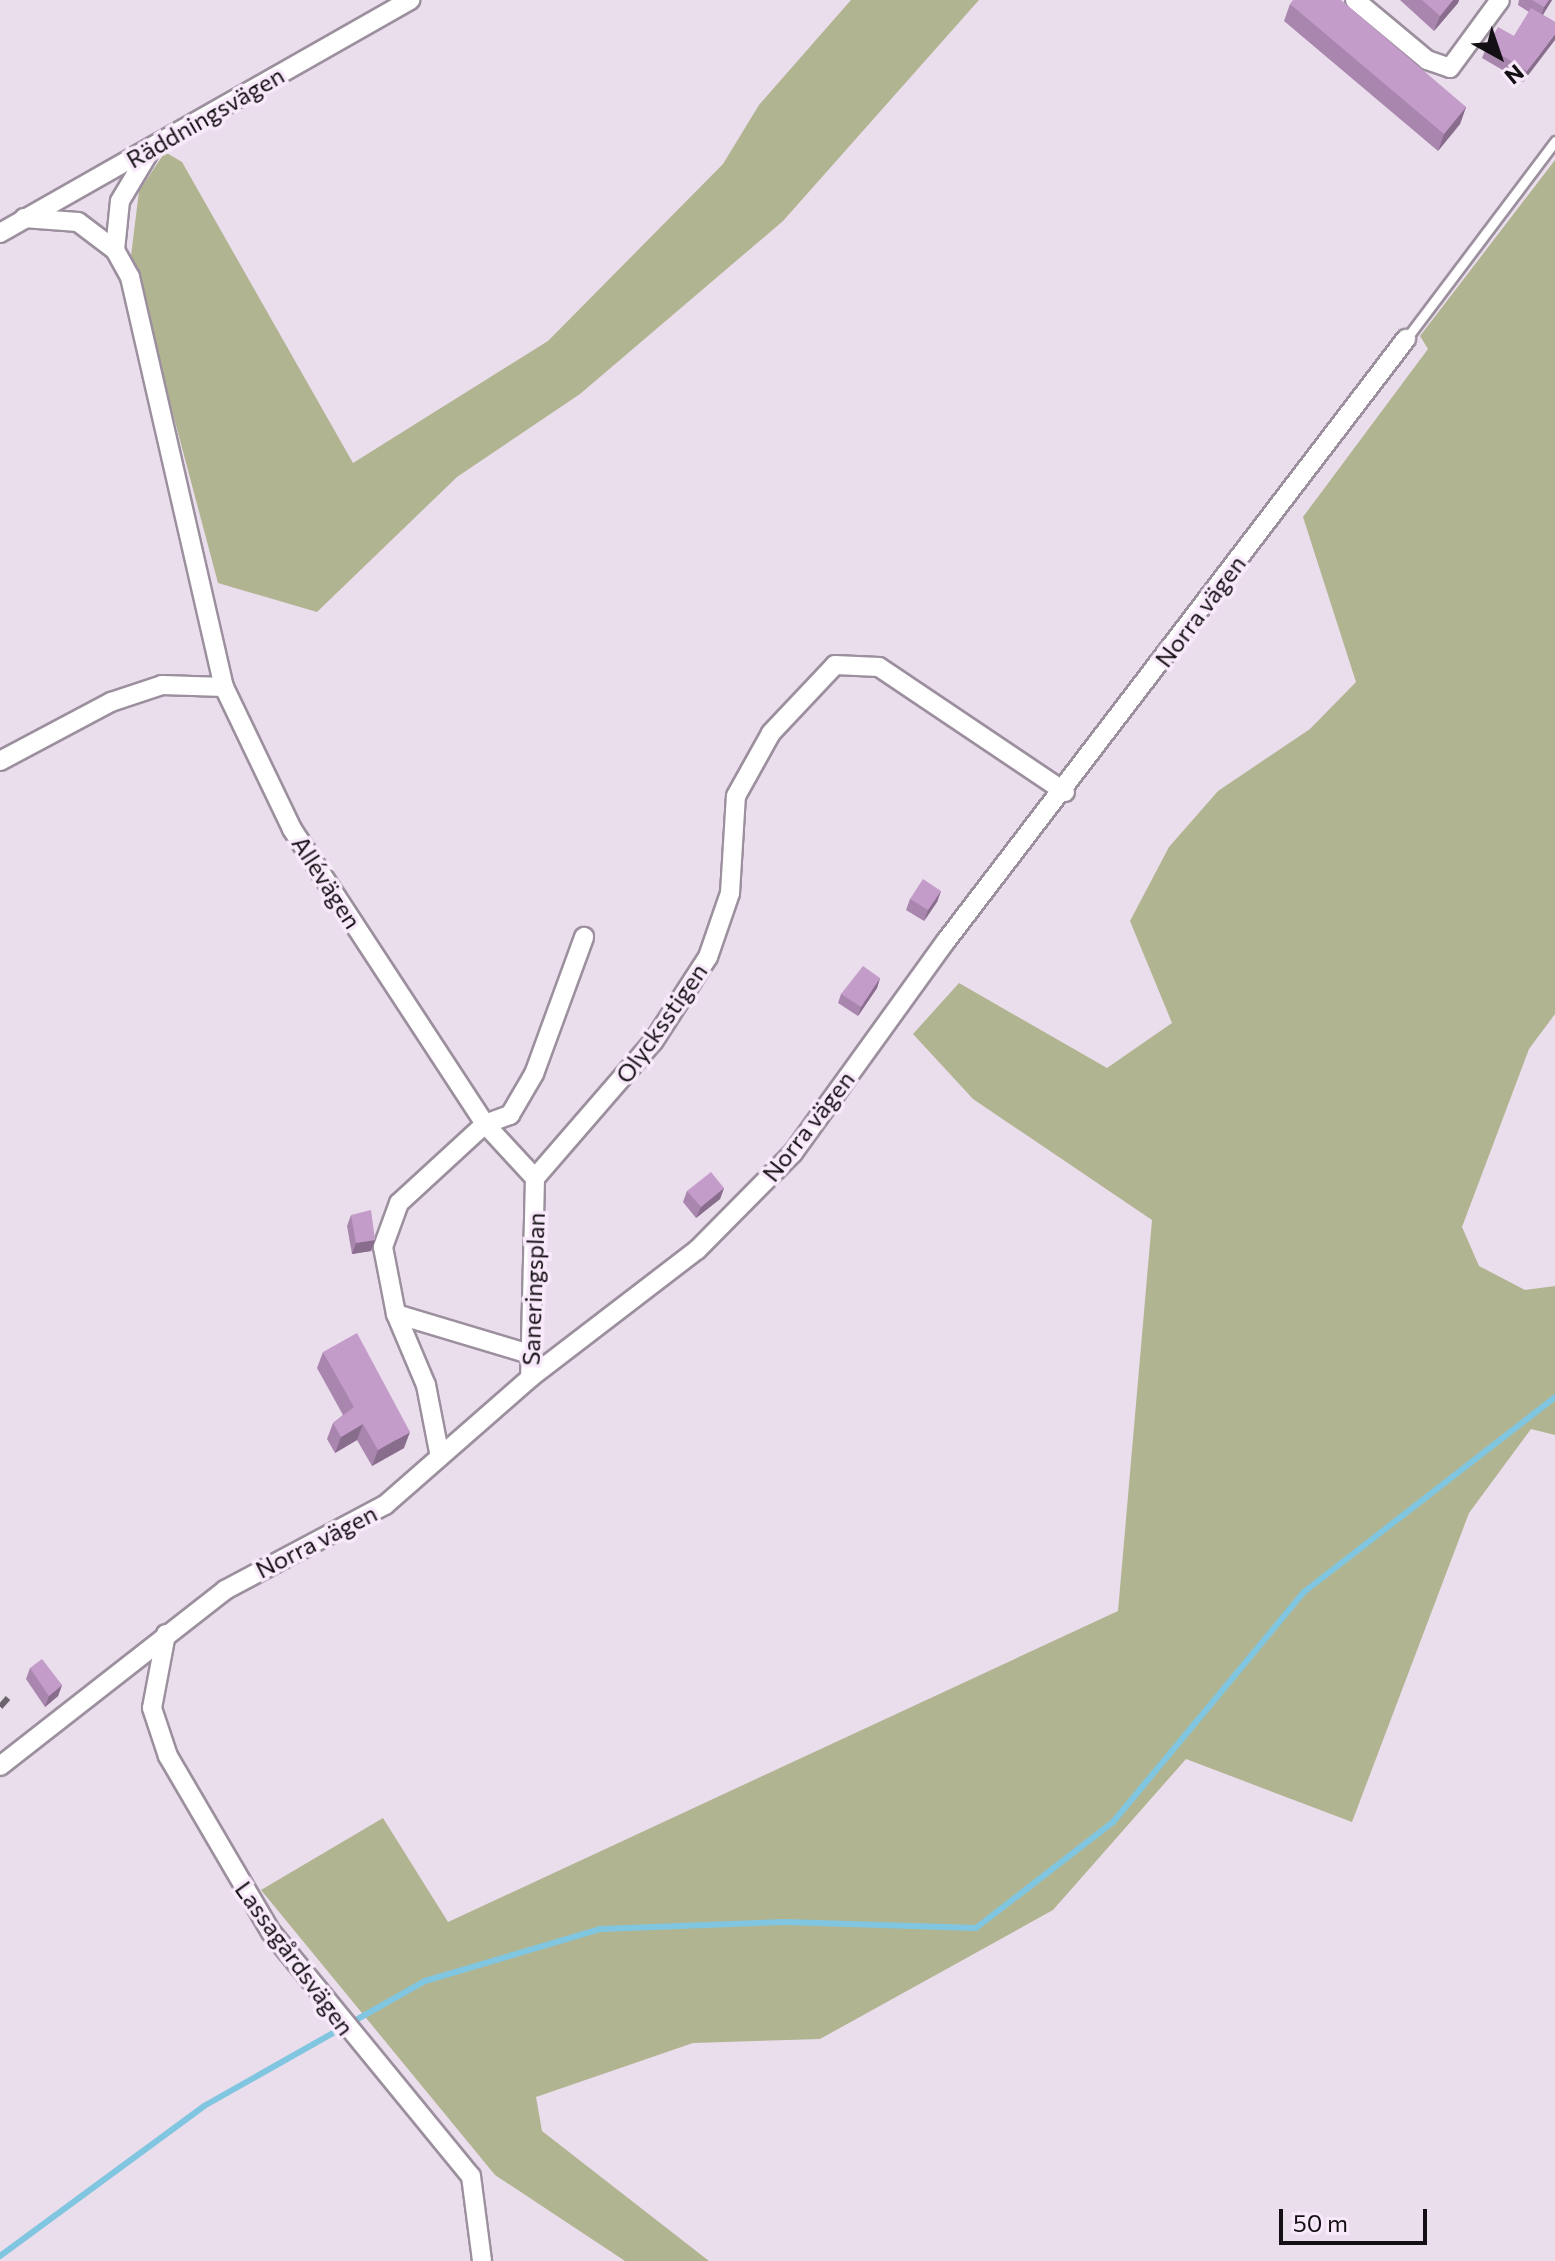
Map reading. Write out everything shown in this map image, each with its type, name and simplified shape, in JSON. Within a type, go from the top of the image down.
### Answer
[{"type":"street","name":"Räddningsvägen","points":[[0,233],[410,0]]},
{"type":"street","points":[[1355,0],[1427,60],[1450,68],[1500,0]]},
{"type":"street","points":[[115,250],[120,201],[152,148]]},
{"type":"street","name":"Allévägen","points":[[24,218],[78,222],[115,250],[130,277],[224,687],[292,829],[485,1124]]},
{"type":"street","name":"Norra vägen","points":[[0,1766],[166,1634],[279,1558],[385,1505],[530,1378],[697,1250],[793,1153],[946,941],[1065,792],[1406,339]]},
{"type":"street","name":"Olycksstigen","points":[[535,1178],[653,1042],[708,957],[730,893],[736,796],[771,733],[835,665],[879,667],[1065,792]]},
{"type":"street","points":[[0,761],[111,702],[162,685],[224,687]]},
{"type":"street","points":[[440,1457],[426,1385],[396,1314],[383,1247],[387,1221],[485,1124],[510,1115],[534,1074],[584,937]]},
{"type":"street","name":"Saneringsplan","points":[[485,1124],[535,1178],[538,1251],[526,1353],[530,1378]]},
{"type":"street","points":[[396,1314],[526,1353]]},
{"type":"street","name":"Lassagårdsvägen","points":[[166,1634],[152,1708],[168,1756],[271,1932],[471,2176],[482,2261]]},
{"type":"lane","points":[[1406,339],[1555,141]]},
{"type":"green space","points":[[851,0],[979,0],[783,221],[580,394],[457,477],[317,612],[218,583],[131,256],[139,191],[165,152],[182,162],[353,463],[548,341],[723,164],[759,105]]},
{"type":"green space","points":[[1555,160],[1555,1014],[1529,1049],[1462,1227],[1479,1266],[1525,1290],[1555,1286],[1555,1435],[1531,1429],[1469,1513],[1352,1822],[1186,1759],[1053,1910],[820,2039],[693,2043],[536,2097],[542,2131],[709,2261],[625,2261],[495,2175],[261,1890],[383,1818],[448,1922],[1118,1611],[1152,1220],[973,1099],[913,1034],[959,983],[1107,1068],[1172,1023],[1130,921],[1169,847],[1218,791],[1310,729],[1356,682],[1303,517],[1428,349],[1420,336]]},
{"type":"building","points":[[1293,0],[1341,0],[1466,107],[1444,134],[1290,4]]},
{"type":"building","points":[[1422,0],[1453,0],[1440,16]]},
{"type":"building","points":[[1532,0],[1549,0],[1544,7]]},
{"type":"building","points":[[1531,8],[1555,22],[1555,34],[1527,71],[1487,46],[1498,27],[1514,36]]},
{"type":"building","points":[[923,879],[941,891],[928,910],[910,899]]},
{"type":"building","points":[[863,966],[880,978],[861,1007],[841,994]]},
{"type":"building","points":[[711,1172],[724,1188],[701,1207],[687,1191]]},
{"type":"building","points":[[371,1210],[375,1240],[356,1243],[351,1215]]},
{"type":"building","points":[[357,1333],[410,1432],[378,1450],[363,1424],[341,1437],[333,1423],[354,1407],[323,1352]]},
{"type":"building","points":[[42,1659],[62,1685],[49,1696],[30,1668]]},
{"type":"waterway","points":[[0,2256],[204,2106],[425,1981],[601,1929],[785,1922],[976,1928],[1113,1822],[1304,1592],[1555,1397]]},
{"type":"railway","points":[[0,1707],[8,1698]]}]
